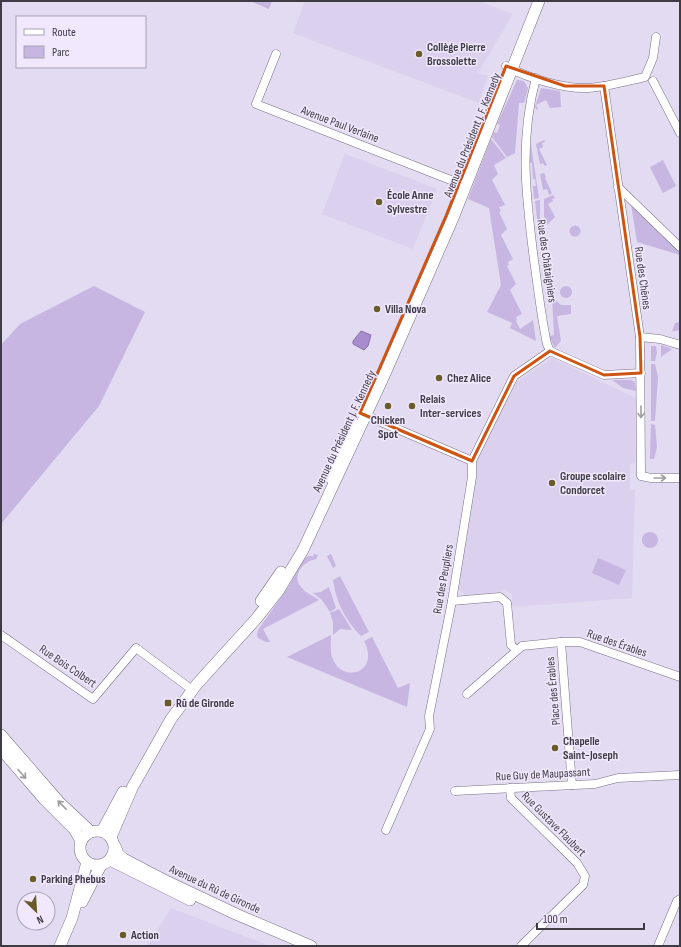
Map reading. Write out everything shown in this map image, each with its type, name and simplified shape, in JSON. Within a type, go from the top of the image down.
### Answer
[{"type":"main road","name":"Avenue du Président J. F. Kennedy","points":[[510,68],[532,1]]},
{"type":"main road","name":"Avenue du Président J. F. Kennedy","points":[[104,837],[143,751],[165,714],[187,686],[251,614],[273,585],[298,546],[362,414],[383,378],[539,1]]},
{"type":"main road","name":"Avenue du Président J. F. Kennedy","points":[[104,837],[171,719],[197,684],[256,619],[279,590],[303,550],[355,442],[362,414]]},
{"type":"main road","name":"Avenue du Rû de Gironde","points":[[1,734],[60,803],[104,837],[124,859],[168,882],[311,946]]},
{"type":"main road","points":[[1,749],[44,799],[74,829],[81,841],[81,855],[87,862],[105,863]]},
{"type":"main road","points":[[60,946],[72,918],[105,863],[114,851],[104,837],[81,841]]},
{"type":"main road","points":[[72,918],[87,862]]},
{"type":"main road","name":"Avenue du Rû de Gironde","points":[[105,863],[296,946]]},
{"type":"street","points":[[510,68],[536,78],[565,86],[587,88],[604,86],[645,77],[653,58],[656,37]]},
{"type":"street","name":"Avenue Paul Verlaine","points":[[276,54],[256,104],[463,184]]},
{"type":"street","name":"Rue des Châtaigniers","points":[[536,78],[529,104],[524,170],[526,201],[544,329],[550,351]]},
{"type":"street","points":[[653,81],[680,133]]},
{"type":"street","name":"Rue des Chênes","points":[[604,86],[640,337],[641,476],[651,478],[680,478]]},
{"type":"street","points":[[618,187],[680,247]]},
{"type":"street","points":[[640,337],[660,339],[680,344]]},
{"type":"street","points":[[550,351],[604,375],[641,373]]},
{"type":"street","name":"Rue des Peupliers","points":[[386,830],[430,729],[429,716],[452,601],[472,477],[472,460],[514,376],[550,351]]},
{"type":"street","points":[[362,414],[472,460]]},
{"type":"street","points":[[452,601],[500,597],[507,603],[511,644],[516,650]]},
{"type":"street","name":"Rue Bois Colbert","points":[[1,635],[93,699],[136,648],[187,686]]},
{"type":"street","name":"Rue des Érables","points":[[467,694],[522,646],[561,642],[580,642],[680,677]]},
{"type":"street","name":"Place des Érables","points":[[561,642],[572,785]]},
{"type":"street","name":"Rue Guy de Maupassant","points":[[456,791],[595,784],[618,778],[680,775]]},
{"type":"street","name":"Rue Gustave Flaubert","points":[[510,788],[511,798],[577,863],[585,876],[583,885],[521,946]]},
{"type":"street","points":[[658,946],[677,901],[680,899]]},
{"type":"highlighted area","points":[[506,66],[565,86],[604,86],[640,337],[641,373],[604,375],[550,351],[514,376],[472,461],[360,413],[446,216]]},
{"type":"shaded area","name":"Collège Pierre Brossolette","points":[[305,1],[478,1],[513,14],[478,73],[488,76],[479,103],[293,33]]},
{"type":"shaded area","name":"École Anne Sylvestre","points":[[345,154],[437,189],[413,249],[322,214]]},
{"type":"shaded area","points":[[361,331],[371,335],[368,346],[364,350],[353,344],[353,341]]},
{"type":"shaded area","name":"Groupe scolaire Condorcet","points":[[552,358],[636,398],[635,463],[630,464],[630,490],[635,490],[632,598],[512,607],[512,594],[504,589],[498,594],[466,596],[458,588],[477,461],[515,383]]},
{"type":"shaded area","points":[[171,908],[270,946],[147,946]]},
{"type":"green space","points":[[250,1],[272,1],[269,9]]},
{"type":"green space","points":[[517,80],[524,81],[528,88],[524,103],[519,103],[515,153],[507,157],[492,137],[494,132],[497,133],[500,125],[497,124]]},
{"type":"green space","points":[[541,88],[560,91],[561,107],[550,108],[546,100],[536,105],[537,110],[535,107]]},
{"type":"green space","points":[[491,139],[506,158],[494,165],[498,174],[492,180],[505,205],[499,207],[501,211],[499,212],[507,229],[501,235],[513,259],[508,262],[509,265],[507,266],[516,284],[510,290],[522,314],[516,317],[516,321],[520,329],[533,320],[536,341],[510,328],[512,323],[487,312],[501,285],[489,208],[468,199]]},
{"type":"green space","points":[[544,140],[545,142],[542,143],[543,147],[539,149],[547,165],[545,166],[543,163],[540,164],[536,144]]},
{"type":"green space","points":[[531,144],[539,198],[534,199],[533,186],[536,186],[535,179],[533,179],[532,163],[527,163],[529,161]]},
{"type":"green space","points":[[663,160],[676,186],[663,193],[650,167]]},
{"type":"green space","points":[[544,173],[552,193],[549,195],[547,189],[543,190],[540,174]]},
{"type":"green space","points":[[553,195],[555,198],[548,204],[555,217],[547,225],[544,216],[544,199]]},
{"type":"green space","points":[[540,200],[540,217],[543,228],[538,228],[535,201]]},
{"type":"green space","points":[[631,204],[680,251],[680,255],[637,242]]},
{"type":"green space","points":[[573,226],[577,226],[579,227],[579,235],[573,236],[570,233],[570,229]]},
{"type":"green space","points":[[94,286],[145,312],[99,406],[1,524],[1,345],[20,324]]},
{"type":"green space","points":[[564,286],[568,286],[572,292],[568,298],[564,298],[560,294],[560,290]]},
{"type":"green space","points":[[552,297],[561,305],[571,305],[571,314],[557,316],[561,341],[555,348],[549,336],[554,335]]},
{"type":"green space","points":[[680,322],[680,330],[672,332],[675,323]]},
{"type":"green space","points":[[661,345],[672,349],[661,357]]},
{"type":"green space","points":[[651,346],[656,346],[657,353],[655,361],[651,361]]},
{"type":"green space","points":[[651,364],[655,364],[658,377],[655,421],[651,421]]},
{"type":"green space","points":[[612,380],[632,380],[635,383],[636,391],[623,388]]},
{"type":"green space","points":[[651,424],[655,425],[657,447],[654,459],[650,459]]},
{"type":"green space","points":[[650,532],[656,534],[658,540],[656,546],[650,548],[644,546],[642,540],[644,534]]},
{"type":"green space","points":[[314,554],[318,555],[316,559],[307,563],[300,569],[297,578],[298,582],[307,593],[319,600],[263,629],[270,642],[266,642],[258,638],[258,630],[289,586],[304,559],[308,556],[313,556]]},
{"type":"green space","points":[[331,554],[336,566],[333,568],[327,556]]},
{"type":"green space","points":[[598,558],[626,570],[619,585],[592,573]]},
{"type":"green space","points":[[340,576],[369,632],[361,636],[350,624],[336,596],[333,580]]},
{"type":"green space","points":[[329,587],[336,608],[330,612],[322,600],[313,593],[321,592]]},
{"type":"green space","points":[[339,609],[352,630],[340,629],[333,635],[333,622],[330,613]]},
{"type":"green space","points":[[331,635],[332,657],[337,666],[343,671],[351,673],[358,672],[364,668],[367,661],[368,652],[364,641],[372,637],[398,688],[410,683],[407,707],[287,657]]},
{"type":"place","name":"Collège Pierre Brossolette","points":[[419,54]]},
{"type":"place","name":"École Anne Sylvestre","points":[[379,202]]},
{"type":"place","name":"Villa Nova","points":[[377,309]]},
{"type":"place","name":"Chez Alice","points":[[439,378]]},
{"type":"place","name":"Chicken Spot","points":[[388,406]]},
{"type":"place","name":"Relais Inter-services","points":[[412,406]]},
{"type":"place","name":"Groupe scolaire Condorcet","points":[[552,483]]},
{"type":"place","name":"Rû de Gironde","points":[[168,703]]},
{"type":"place","name":"Chapelle Saint-Joseph","points":[[555,748]]},
{"type":"place","name":"Parking Phebus","points":[[33,879]]},
{"type":"place","name":"Action","points":[[123,935]]}]
